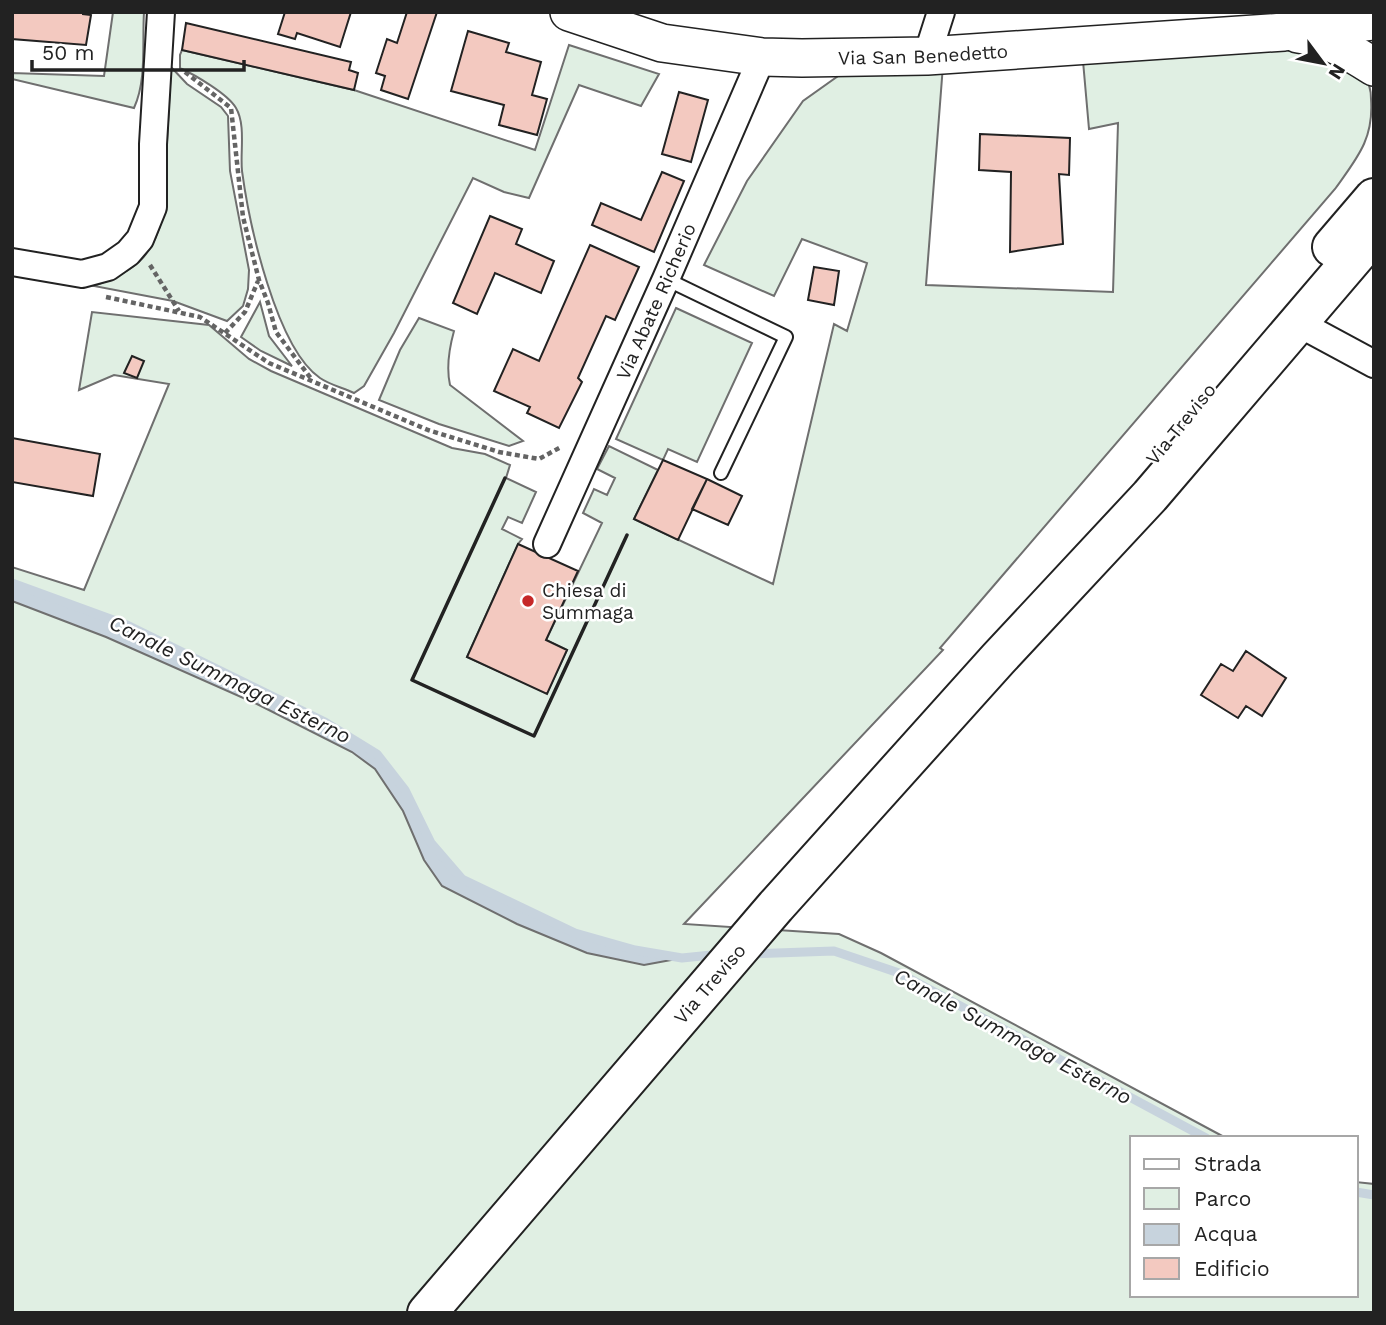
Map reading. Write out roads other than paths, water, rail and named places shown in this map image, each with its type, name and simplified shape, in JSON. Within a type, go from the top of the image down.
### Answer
[{"type":"main road","name":"Via Treviso","points":[[427,1313],[776,906],[998,659],[1150,496],[1336,278],[1371,208]]},
{"type":"main road","name":"Via Treviso","points":[[998,659],[1111,509],[1221,376],[1371,208]]},
{"type":"street","points":[[12,262],[82,274],[108,267],[140,239],[153,207],[153,144],[161,12]]},
{"type":"street","name":"Via San Benedetto","points":[[569,12],[662,43],[762,57],[927,57],[1283,32],[1374,21]]},
{"type":"street","points":[[927,57],[941,12]]},
{"type":"street","name":"Via San Benedetto","points":[[1283,32],[1320,37],[1347,49],[1374,67]]},
{"type":"street","name":"Via Abate Richerio","points":[[547,544],[588,457],[762,57]]},
{"type":"street","points":[[1297,323],[1374,364]]},
{"type":"lane","points":[[666,279],[786,337],[721,473]]},
{"type":"water","points":[[12,583],[127,625],[325,722],[377,754],[405,790],[431,843],[462,879],[575,933],[635,950],[682,958],[644,965],[587,953],[517,924],[442,886],[424,860],[403,811],[375,769],[352,752],[257,704],[106,637],[12,601]]},
{"type":"waterway","name":"Canale Summaga Esterno","points":[[12,583],[127,625],[325,722],[377,754],[405,790],[431,843],[462,879],[575,933],[635,950],[682,958],[721,954]]},
{"type":"waterway","name":"Canale Summaga Esterno","points":[[749,954],[834,951],[899,973],[1202,1136]]},
{"type":"waterway","name":"Canale Summaga Esterno","points":[[1358,1192],[1374,1195]]},
{"type":"place","name":"Chiesa di Summaga","points":[[528,601]]}]
